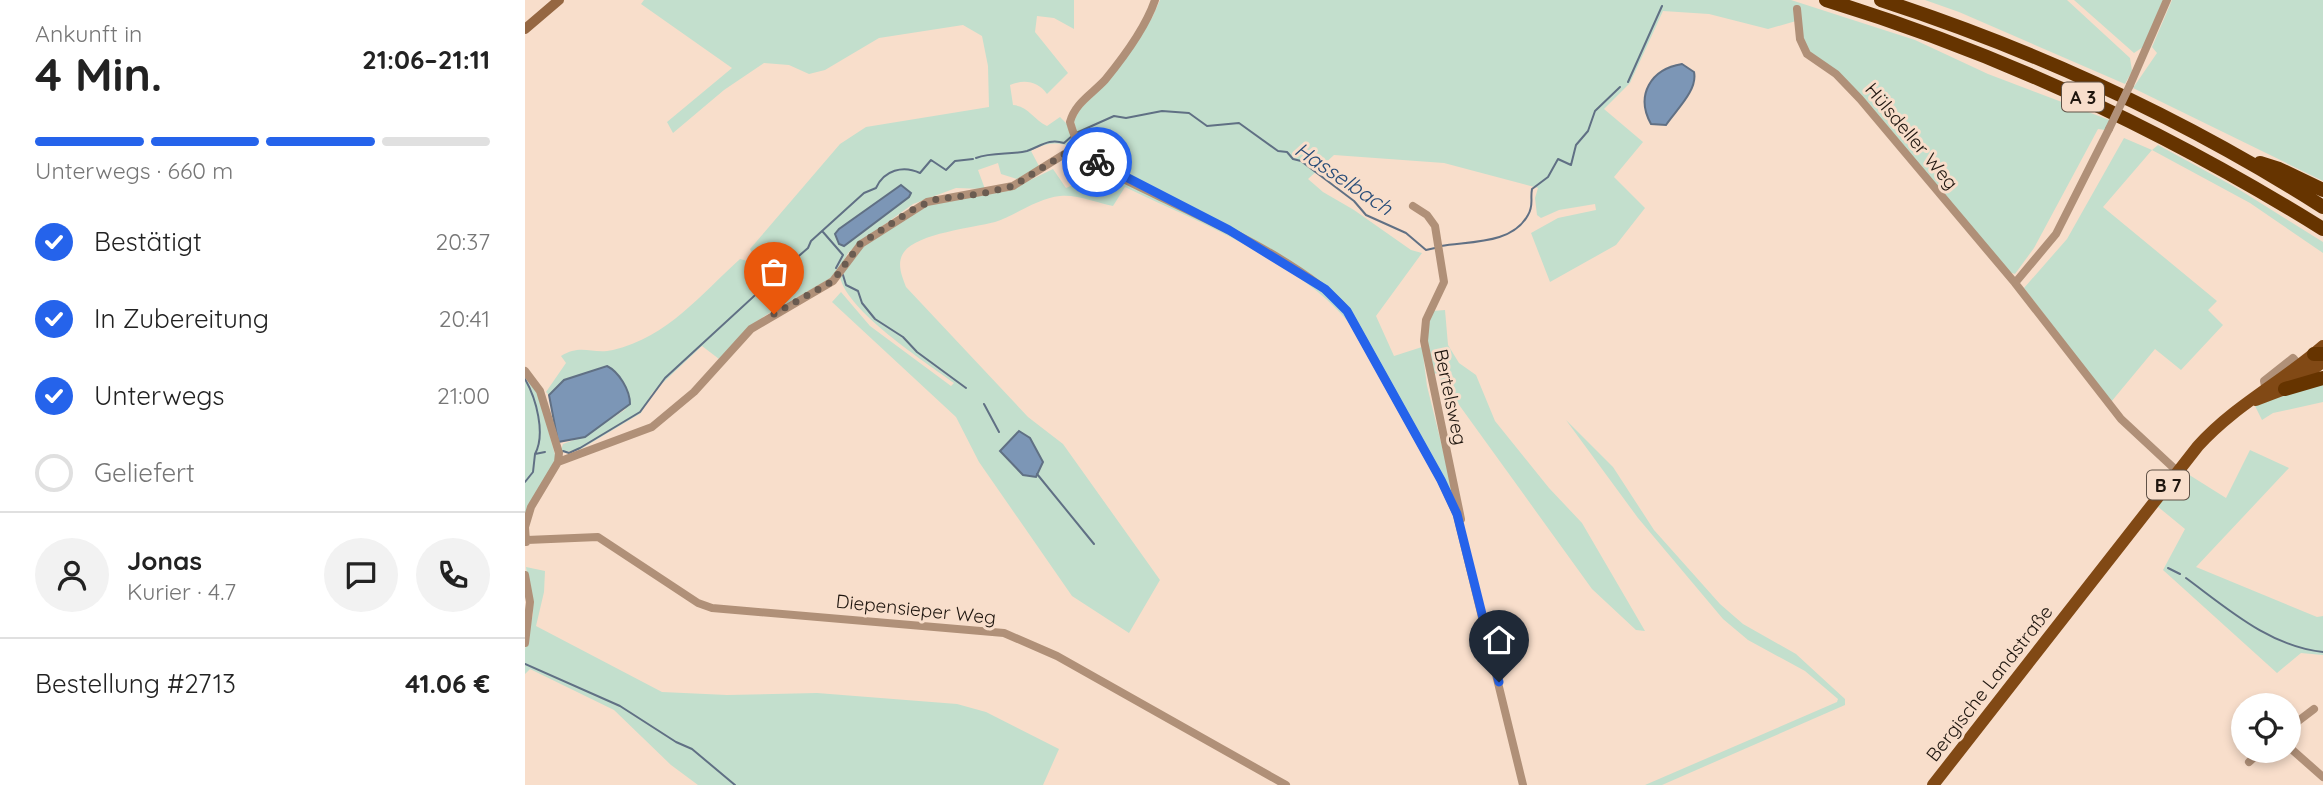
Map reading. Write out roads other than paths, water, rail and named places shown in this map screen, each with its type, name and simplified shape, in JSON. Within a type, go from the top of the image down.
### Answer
[{"type":"highway","name":"A 3","points":[[1826,0],[1947,40],[2048,80],[2196,154],[2323,229]]},
{"type":"highway","name":"A 3","points":[[1881,0],[2055,65],[2241,158],[2323,207]]},
{"type":"highway","points":[[2241,158],[2279,169],[2323,190]]},
{"type":"highway","points":[[2278,389],[2323,378]]},
{"type":"main road","points":[[525,29],[559,0]]},
{"type":"main road","name":"Bergische Landstraße","points":[[2278,389],[2300,366],[2321,354]]},
{"type":"main road","name":"Bergische Landstraße","points":[[1933,785],[2076,604],[2088,596],[2090,587],[2178,472],[2222,420],[2245,402],[2278,389],[2321,354]]},
{"type":"main road","points":[[2278,389],[2301,373],[2300,366]]},
{"type":"street","points":[[1155,0],[1148,18],[1107,76],[1075,110],[1070,125],[1078,143],[1111,172],[1229,230],[1333,296],[1354,323],[1441,480],[1461,525],[1523,785]]},
{"type":"street","points":[[2015,284],[2056,234],[2130,85],[2167,0]]},
{"type":"street","name":"Hülsdeller Weg","points":[[1797,9],[1800,39],[1807,54],[1836,74],[1860,99],[2015,284],[2114,412],[2139,439],[2178,472]]},
{"type":"street","points":[[525,371],[540,391],[559,453],[558,462],[652,426],[692,394],[751,330],[833,281],[860,244],[900,217],[937,199],[980,194],[1013,186],[1078,143]]},
{"type":"street","name":"Bertelsweg","points":[[1413,206],[1431,218],[1439,245],[1443,287],[1428,314],[1424,341],[1440,430],[1461,512],[1461,525]]},
{"type":"street","name":"Diepensieper Weg","points":[[558,462],[531,507],[525,527],[526,542],[598,537],[698,603],[712,608],[1004,634],[1058,656],[1286,785]]},
{"type":"street","points":[[525,575],[530,602],[525,643]]},
{"type":"street","points":[[2301,719],[2314,709]]},
{"type":"street","points":[[2301,758],[2323,777]]},
{"type":"water","points":[[1682,64],[1694,72],[1690,93],[1666,125],[1651,124],[1645,103],[1649,85],[1662,71]]},
{"type":"water","points":[[901,185],[911,193],[909,197],[844,246],[839,244],[835,234],[839,229]]},
{"type":"water","points":[[607,366],[616,372],[623,382],[630,404],[585,437],[558,442],[549,395],[564,380]]},
{"type":"water","points":[[1019,431],[1030,438],[1043,462],[1036,477],[1023,475],[1000,451]]},
{"type":"waterway","name":"Hasselbach","points":[[1628,82],[1662,6]]},
{"type":"waterway","name":"Hasselbach","points":[[1441,246],[1501,237],[1521,225],[1531,208],[1532,189],[1548,177],[1558,159],[1571,165],[1576,145],[1588,131],[1595,111],[1620,87]]},
{"type":"waterway","name":"Hasselbach","points":[[1076,133],[1114,116],[1126,118],[1162,111],[1189,113],[1207,126],[1239,123],[1278,151],[1287,152],[1293,159],[1301,161],[1354,201],[1366,215],[1406,233],[1426,250],[1435,248]]},
{"type":"waterway","name":"Hasselbach","points":[[976,158],[1027,151],[1049,142],[1064,143],[1072,136]]},
{"type":"waterway","name":"Hasselbach","points":[[769,282],[864,193],[876,188],[889,173],[901,169],[920,173],[931,160],[946,170],[955,161],[973,159]]},
{"type":"waterway","points":[[823,232],[843,255],[836,268]]},
{"type":"waterway","points":[[843,275],[846,285],[858,291],[862,303],[875,319],[903,337],[917,352],[966,388]]},
{"type":"waterway","name":"Hasselbach","points":[[563,451],[569,453],[580,448],[640,412],[665,378],[764,287]]},
{"type":"waterway","points":[[525,379],[533,396],[540,426],[535,454]]},
{"type":"waterway","points":[[984,404],[999,432]]},
{"type":"waterway","name":"Hasselbach","points":[[525,482],[533,472],[535,454],[545,452]]},
{"type":"waterway","points":[[1037,474],[1094,544]]},
{"type":"waterway","points":[[2168,568],[2180,574]]},
{"type":"waterway","points":[[2186,578],[2267,634],[2303,648],[2323,652]]},
{"type":"waterway","points":[[525,664],[620,706],[676,742],[692,749],[735,785]]}]
